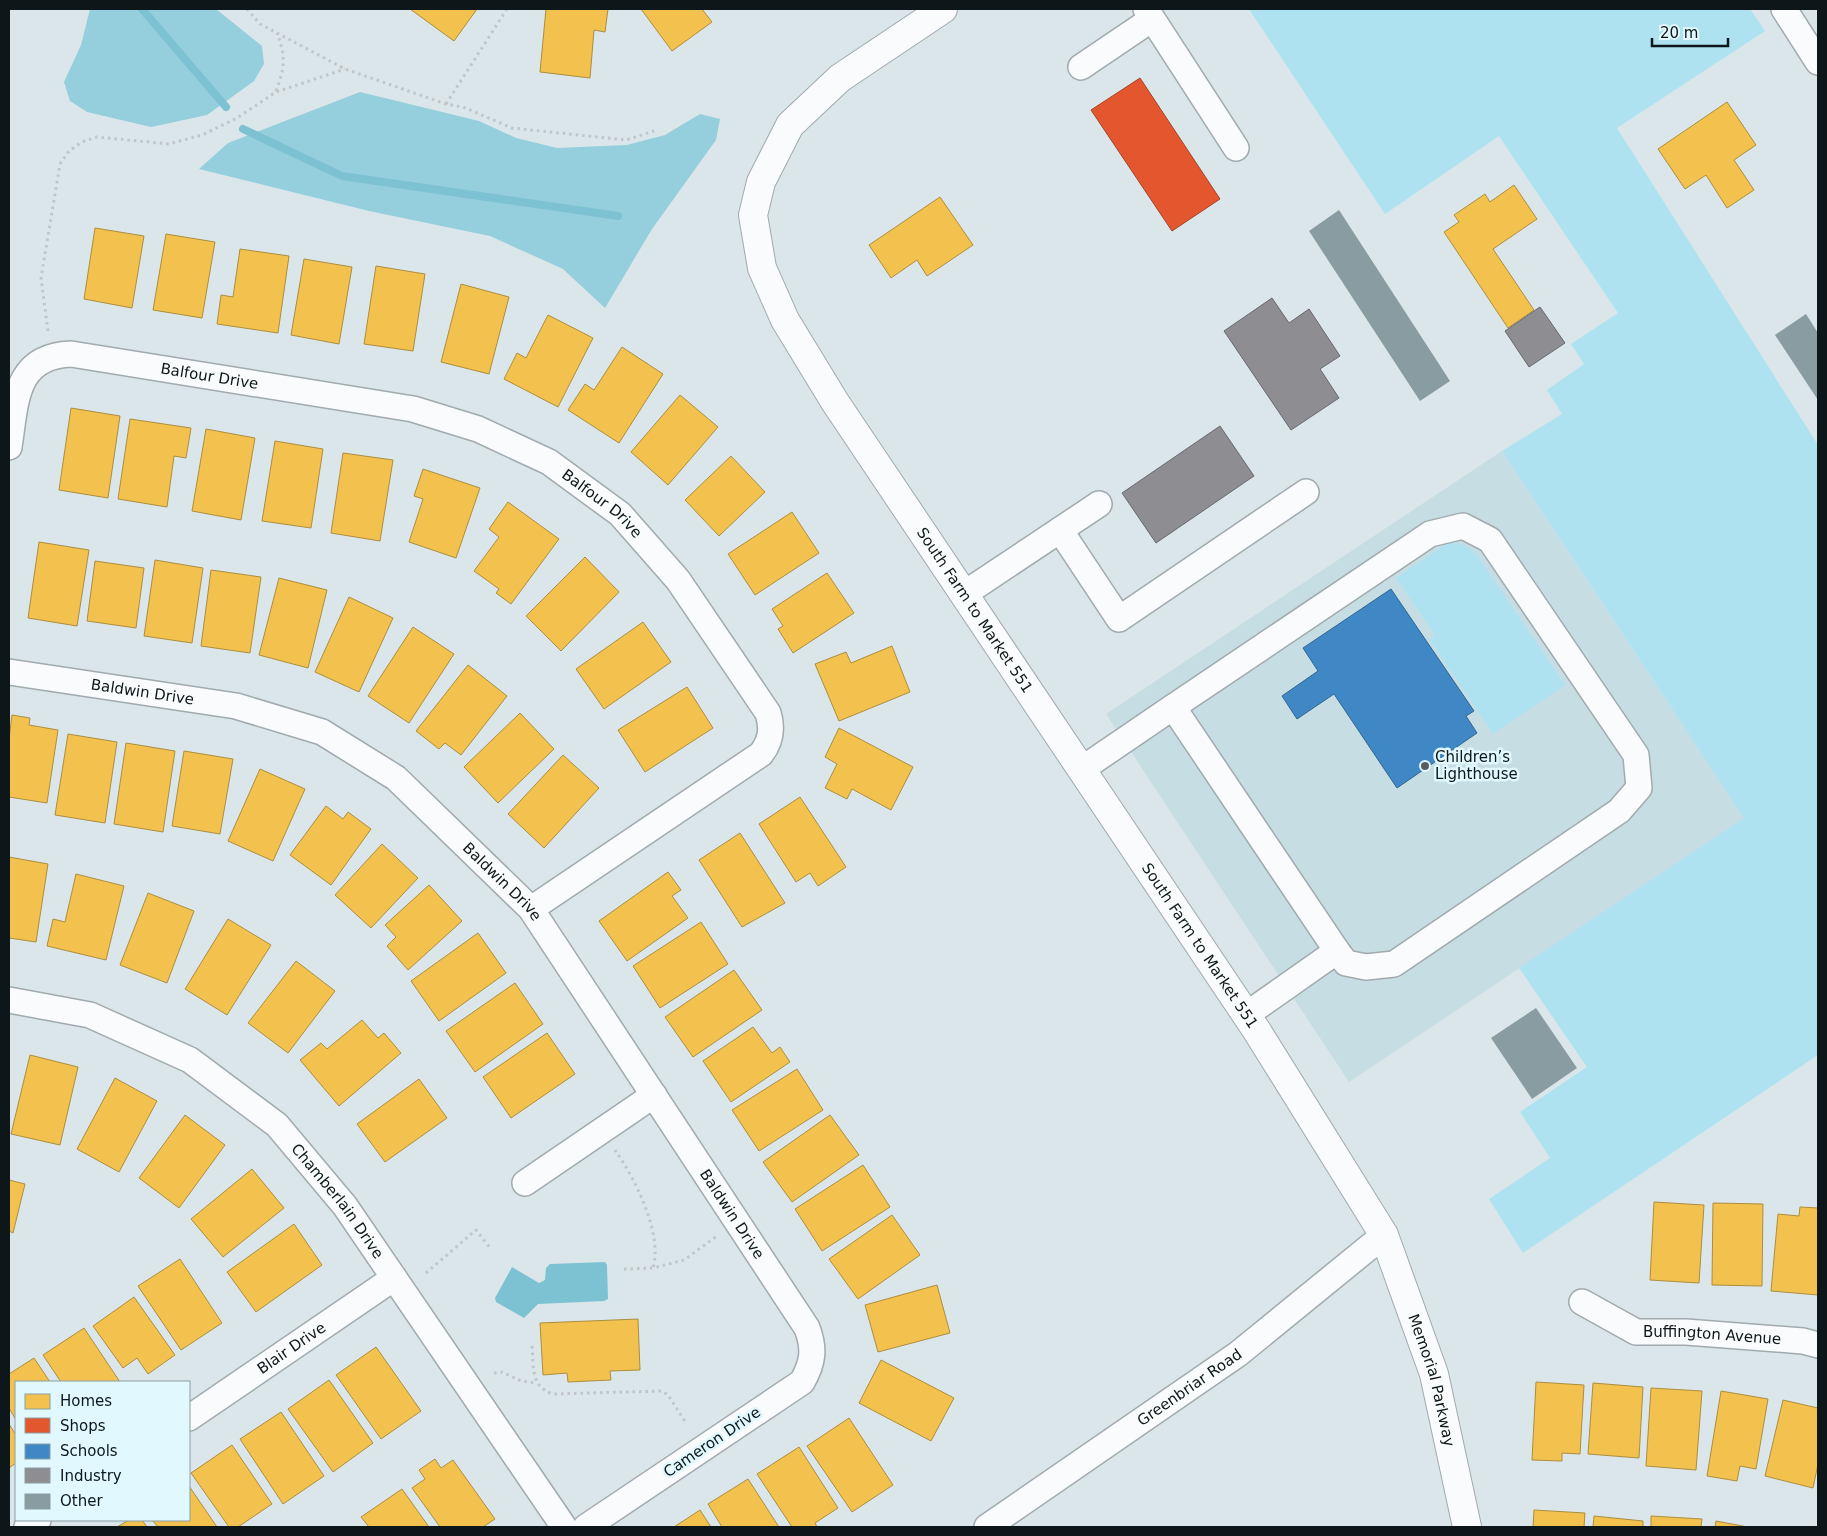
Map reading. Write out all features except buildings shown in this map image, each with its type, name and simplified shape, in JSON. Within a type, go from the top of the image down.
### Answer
[{"type":"main road","name":"South Farm to Market 551","points":[[936,11],[840,78],[790,125],[761,182],[753,215],[762,268],[785,320],[835,402],[1246,1015],[1384,1236]]},
{"type":"main road","name":"Memorial Parkway","points":[[1384,1236],[1434,1374],[1467,1527]]},
{"type":"street","points":[[1784,9],[1818,62]]},
{"type":"street","points":[[1080,67],[1149,14],[1236,148]]},
{"type":"street","name":"Balfour Drive","points":[[48,358],[71,354],[414,409],[478,429],[549,462],[620,514],[678,580],[768,713],[771,724],[768,745],[762,754],[752,761],[531,909]]},
{"type":"street","points":[[9,447],[20,384],[29,371],[48,358]]},
{"type":"street","points":[[1060,530],[1120,619],[1306,492]]},
{"type":"street","points":[[964,594],[1099,504]]},
{"type":"street","points":[[1082,769],[1173,707],[1430,534],[1463,526],[1490,540],[1636,755],[1639,788],[1620,812],[1394,964],[1366,967],[1346,963],[1337,951],[1173,707]]},
{"type":"street","name":"Baldwin Drive","points":[[9,672],[236,706],[322,732],[396,778],[531,909],[807,1328],[812,1341]]},
{"type":"street","points":[[1246,1015],[1337,951]]},
{"type":"street","name":"Chamberlain Drive","points":[[9,1000],[90,1016],[190,1060],[277,1126],[345,1206],[564,1527]]},
{"type":"street","points":[[524,1183],[654,1096]]},
{"type":"street","name":"Greenbriar Road","points":[[987,1527],[1238,1354],[1384,1236]]},
{"type":"street","name":"Blair Drive","points":[[190,1417],[394,1278]]},
{"type":"street","name":"Buffington Avenue","points":[[1582,1302],[1636,1332],[1686,1332],[1803,1341],[1818,1345]]},
{"type":"street","name":"Cameron Drive","points":[[586,1527],[802,1382],[813,1356],[812,1341]]},
{"type":"path","points":[[247,9],[260,24],[345,69],[446,104],[463,107],[512,128],[626,140],[654,131]]},
{"type":"path","points":[[446,104],[507,9]]},
{"type":"path","points":[[276,92],[284,71],[284,51],[277,33]]},
{"type":"path","points":[[48,358],[47,326],[41,278],[60,164],[69,151],[82,142],[97,137],[169,144],[202,136],[237,118],[276,92],[345,69]]},
{"type":"path","points":[[602,1131],[627,1167],[636,1185],[653,1233],[656,1258],[653,1268]]},
{"type":"path","points":[[426,1273],[476,1230],[491,1249]]},
{"type":"path","points":[[624,1269],[653,1268],[684,1260],[719,1235]]},
{"type":"path","points":[[532,1346],[536,1383],[542,1391],[553,1394],[662,1391],[668,1395],[686,1423]]},
{"type":"path","points":[[494,1373],[498,1371],[521,1381],[536,1383]]},
{"type":"shaded area","points":[[90,9],[216,9],[262,46],[264,64],[254,81],[207,115],[151,127],[87,112],[70,101],[64,82],[81,45]]},
{"type":"shaded area","points":[[1249,9],[1750,9],[1765,31],[1617,128],[1818,445],[1818,1055],[1523,1253],[1489,1199],[1550,1158],[1520,1112],[1587,1067],[1519,968],[1744,818],[1502,451],[1562,414],[1547,390],[1584,364],[1571,344],[1618,313],[1499,136],[1385,214]]},
{"type":"shaded area","points":[[360,92],[479,121],[516,138],[557,148],[627,145],[665,135],[700,114],[720,119],[716,140],[652,229],[605,308],[563,269],[490,236],[369,211],[199,169],[228,143]]},
{"type":"shaded area","name":"Children’s Lighthouse","points":[[1502,451],[1744,818],[1349,1082],[1106,714]]},
{"type":"shaded area","points":[[1456,543],[1466,546],[1476,554],[1565,685],[1493,734],[1430,640],[1435,635],[1396,578],[1446,544]]},
{"type":"shaded area","points":[[605,1262],[607,1265],[608,1299],[604,1301],[538,1304],[524,1318],[496,1302],[495,1298],[512,1267],[539,1283],[545,1280],[546,1268],[550,1264]]},
{"type":"waterway","points":[[142,9],[226,107]]},
{"type":"waterway","points":[[243,129],[342,176],[618,216]]},
{"type":"place","name":"Children’s Lighthouse","points":[[1425,766]]}]
